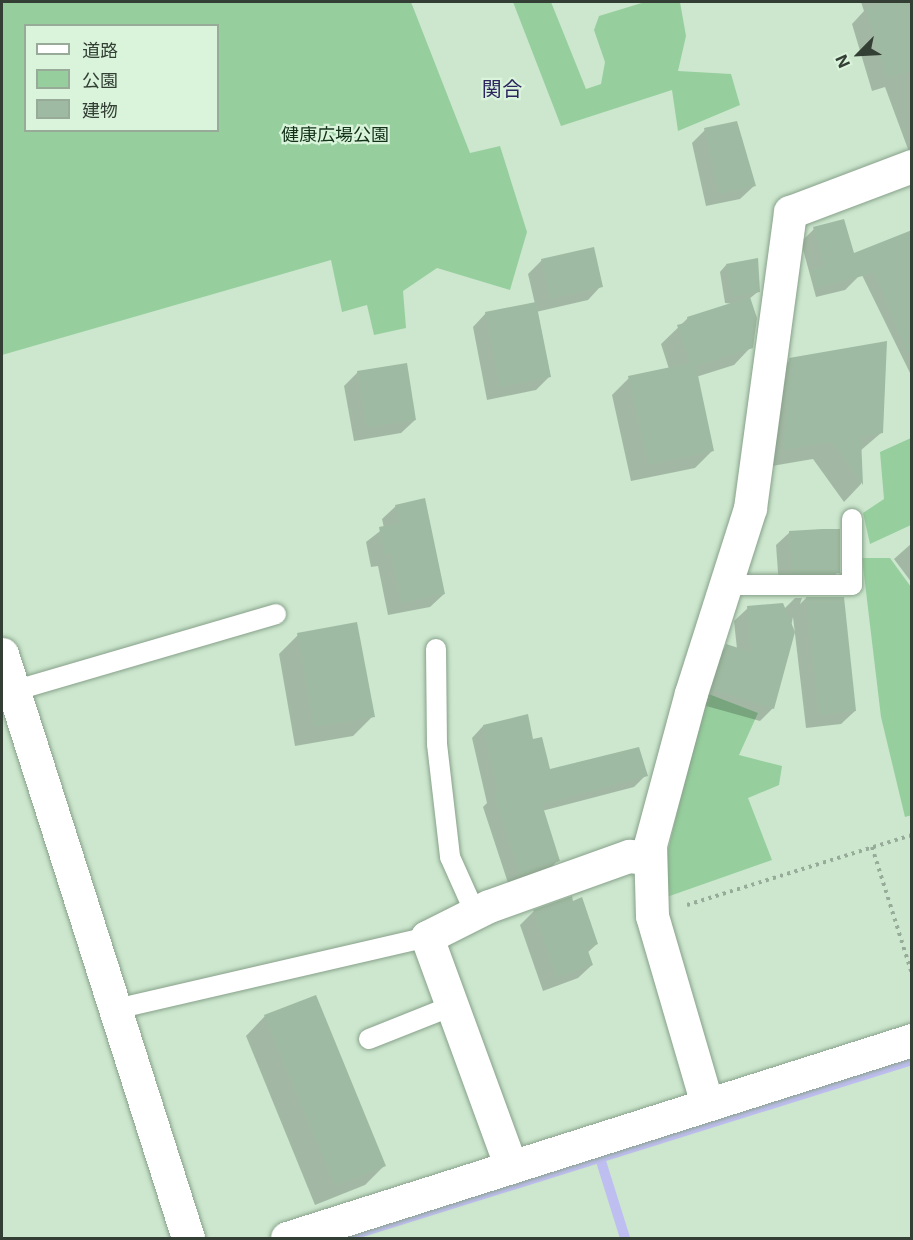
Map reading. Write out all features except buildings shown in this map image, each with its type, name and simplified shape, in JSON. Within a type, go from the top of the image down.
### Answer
[{"type":"street","points":[[707,1104],[652,916],[648,858],[690,693],[729,585],[750,508],[790,212],[912,166]]},
{"type":"street","points":[[2,654],[188,1239]]},
{"type":"street","points":[[511,1167],[427,937],[475,914],[629,856],[648,858]]},
{"type":"street","points":[[287,1239],[912,1040]]},
{"type":"lane","points":[[729,585],[852,585],[852,519]]},
{"type":"lane","points":[[13,692],[276,614]]},
{"type":"lane","points":[[436,649],[437,744],[450,857],[475,914]]},
{"type":"lane","points":[[116,1009],[427,937]]},
{"type":"lane","points":[[369,1039],[452,1006]]},
{"type":"path","points":[[652,916],[912,835]]},
{"type":"path","points":[[872,847],[912,974]]},
{"type":"green space","name":"健康広場公園","points":[[2,2],[411,2],[470,153],[500,146],[527,232],[510,290],[437,268],[403,291],[406,328],[374,335],[367,305],[342,312],[331,260],[2,355]]},
{"type":"green space","points":[[513,2],[551,2],[586,89],[601,84],[605,62],[594,30],[599,16],[645,2],[680,2],[686,36],[678,71],[731,74],[740,105],[678,131],[672,90],[561,126]]},
{"type":"green space","points":[[911,438],[911,525],[870,544],[863,513],[884,499],[880,452]]},
{"type":"green space","points":[[862,558],[890,558],[911,587],[912,815],[905,817],[881,717]]},
{"type":"green space","points":[[706,693],[758,713],[739,755],[782,766],[779,785],[748,798],[772,860],[664,898],[662,875]]},
{"type":"waterway","points":[[343,1238],[912,1060]]},
{"type":"waterway","points":[[600,1158],[625,1238]]},
{"type":"district","name":"関合","points":[[502,89]]}]
